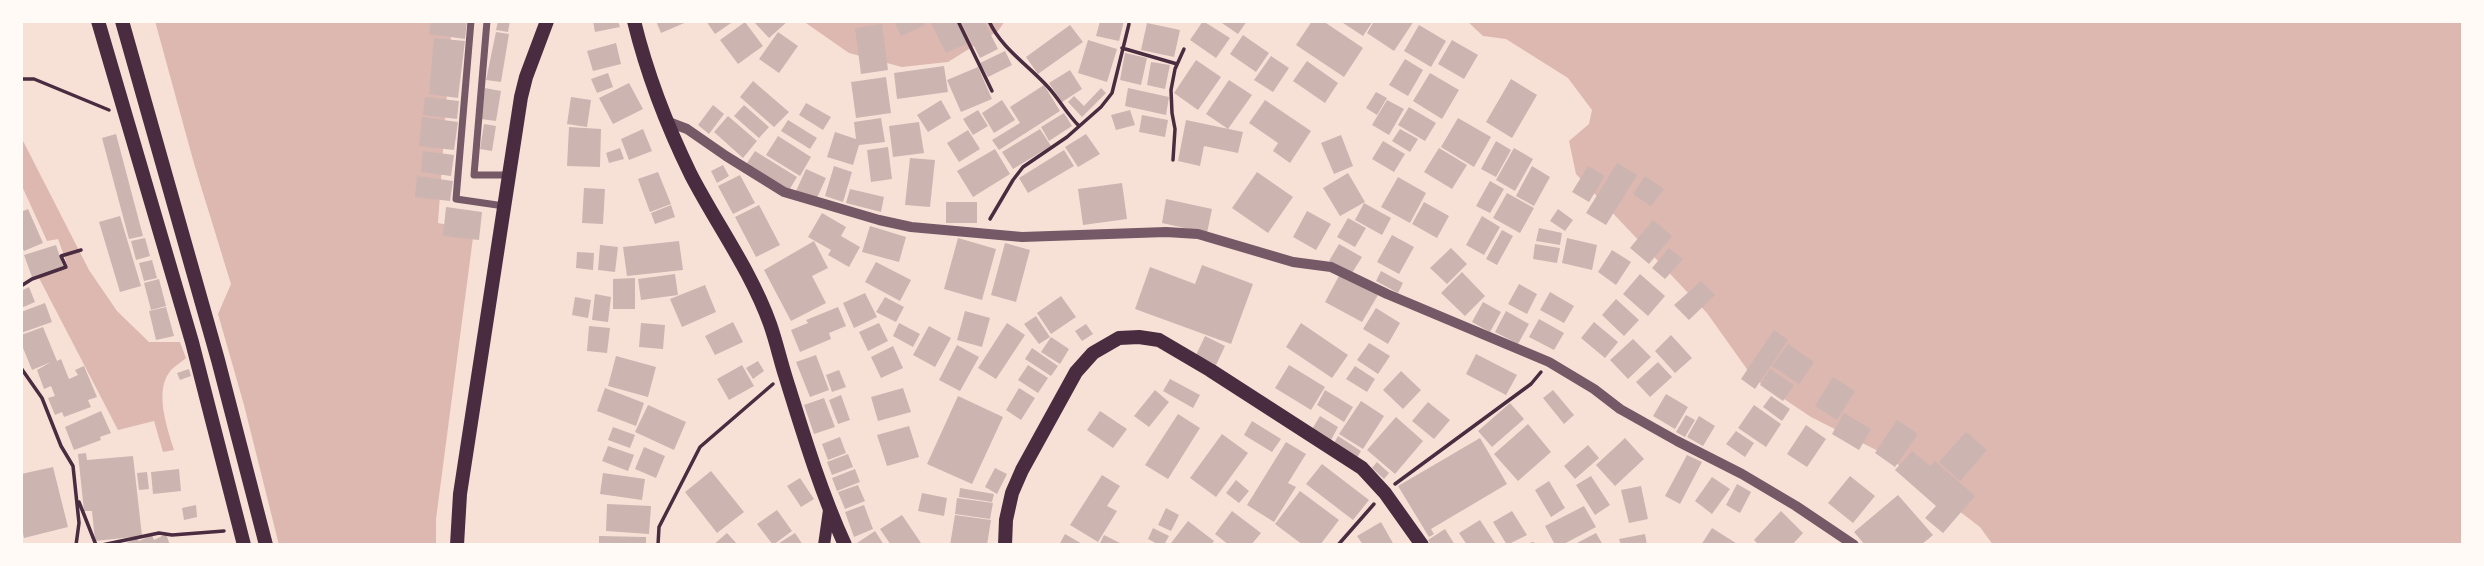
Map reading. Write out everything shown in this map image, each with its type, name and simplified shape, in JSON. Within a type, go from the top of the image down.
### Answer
[{"type":"main road","points":[[98,21],[192,342],[244,545]]},
{"type":"main road","points":[[122,21],[218,360],[266,545]]},
{"type":"main road","points":[[457,545],[460,494],[509,175],[526,77],[547,21]]},
{"type":"main road","points":[[634,21],[666,121],[692,177],[734,246],[770,324],[829,510],[845,545]]},
{"type":"main road","points":[[124,113],[146,108]]},
{"type":"main road","points":[[1006,545],[1006,520],[1012,493],[1076,372],[1093,353],[1119,338],[1139,337],[1158,340],[1210,370],[1362,468],[1385,493],[1422,545]]},
{"type":"main road","points":[[824,545],[829,510]]},
{"type":"main road","points":[[241,530],[261,527]]},
{"type":"street","points":[[471,21],[456,199],[505,206]]},
{"type":"street","points":[[486,21],[474,175],[509,175]]},
{"type":"street","points":[[666,121],[687,129],[784,192],[889,222],[984,234],[1054,237],[1166,232],[1214,238],[1293,262],[1331,267],[1399,299],[1549,362],[1594,388],[1620,409],[1742,474],[1854,545]]},
{"type":"path","points":[[958,21],[992,91]]},
{"type":"path","points":[[989,21],[995,34],[1049,88],[1069,116],[1080,126]]},
{"type":"path","points":[[984,234],[990,219],[1023,167],[1080,126],[1112,93],[1129,24]]},
{"type":"path","points":[[1122,48],[1177,64]]},
{"type":"path","points":[[1173,160],[1175,130],[1171,90],[1177,64],[1184,49]]},
{"type":"path","points":[[21,79],[34,79],[118,114],[124,113]]},
{"type":"path","points":[[21,286],[32,279],[66,267],[61,256],[81,250]]},
{"type":"path","points":[[1338,545],[1385,493],[1431,456],[1531,384],[1549,362]]},
{"type":"path","points":[[21,368],[41,398],[61,446],[73,466],[79,523],[76,545]]},
{"type":"path","points":[[658,545],[659,527],[700,447],[785,374]]},
{"type":"path","points":[[77,493],[96,545]]},
{"type":"path","points":[[102,545],[159,533],[172,535],[241,530]]},
{"type":"shaded area","points":[[150,21],[452,21],[438,223],[474,230],[436,519],[436,545],[279,545],[218,314],[231,284]]},
{"type":"shaded area","points":[[803,21],[1005,21],[998,31],[948,62],[902,67],[849,53]]},
{"type":"shaded area","points":[[1467,21],[2463,21],[2463,545],[1993,545],[1980,527],[1884,454],[1811,417],[1754,379],[1707,313],[1576,174],[1569,141],[1589,124],[1592,110],[1568,78],[1506,39],[1483,36]]},
{"type":"shaded area","points":[[21,137],[89,270],[117,311],[149,342],[180,342],[186,358],[166,377],[162,397],[165,420],[174,450],[163,452],[154,421],[118,430],[39,278],[68,267],[58,239],[47,241],[21,184]]},
{"type":"pier","points":[[146,21],[155,21],[225,277],[153,46]]},
{"type":"building","points":[[431,21],[467,21],[465,39],[429,34]]},
{"type":"building","points":[[498,21],[510,21],[508,32],[496,30]]},
{"type":"building","points":[[593,21],[618,21],[620,27],[595,32]]},
{"type":"building","points":[[656,21],[689,21],[661,33]]},
{"type":"building","points":[[706,21],[734,21],[715,34]]},
{"type":"building","points":[[753,21],[788,21],[769,38]]},
{"type":"building","points":[[894,21],[923,21],[925,25],[901,36]]},
{"type":"building","points":[[930,21],[957,21],[968,43],[946,53]]},
{"type":"building","points":[[961,21],[984,21],[998,49],[980,58]]},
{"type":"building","points":[[1100,21],[1124,21],[1119,41],[1096,36]]},
{"type":"building","points":[[1203,21],[1230,38],[1216,58],[1190,40]]},
{"type":"building","points":[[1219,21],[1247,21],[1238,34]]},
{"type":"building","points":[[1312,21],[1323,21],[1363,48],[1344,77],[1296,45]]},
{"type":"building","points":[[1340,21],[1373,21],[1363,36]]},
{"type":"building","points":[[1374,21],[1414,21],[1394,51],[1367,33]]},
{"type":"building","points":[[745,22],[763,46],[738,64],[720,40]]},
{"type":"building","points":[[1147,23],[1180,30],[1174,57],[1141,50]]},
{"type":"building","points":[[882,24],[888,70],[861,74],[855,28]]},
{"type":"building","points":[[1070,25],[1083,42],[1038,74],[1026,57]]},
{"type":"building","points":[[1419,25],[1446,41],[1431,67],[1404,51]]},
{"type":"building","points":[[496,32],[509,34],[501,82],[486,80]]},
{"type":"building","points":[[778,32],[798,46],[779,73],[759,59]]},
{"type":"building","points":[[1243,35],[1269,53],[1256,72],[1230,54]]},
{"type":"building","points":[[434,38],[465,41],[458,98],[429,94]]},
{"type":"building","points":[[1088,40],[1117,49],[1107,82],[1078,73]]},
{"type":"building","points":[[1452,40],[1478,55],[1464,79],[1438,64]]},
{"type":"building","points":[[616,43],[621,64],[593,71],[587,51]]},
{"type":"building","points":[[1005,51],[1012,65],[988,77],[980,63]]},
{"type":"building","points":[[1125,53],[1147,58],[1141,85],[1120,80]]},
{"type":"building","points":[[1271,56],[1289,68],[1273,92],[1254,80]]},
{"type":"building","points":[[1405,59],[1423,70],[1408,96],[1389,85]]},
{"type":"building","points":[[1196,60],[1221,77],[1198,110],[1174,93]]},
{"type":"building","points":[[1307,61],[1338,83],[1325,103],[1293,81]]},
{"type":"building","points":[[1151,62],[1170,65],[1165,89],[1147,85]]},
{"type":"building","points":[[944,66],[948,92],[897,99],[894,73]]},
{"type":"building","points":[[978,67],[992,99],[961,112],[947,80]]},
{"type":"building","points":[[1070,70],[1082,89],[1062,102],[1049,83]]},
{"type":"building","points":[[608,73],[613,87],[597,93],[591,79]]},
{"type":"building","points":[[1430,73],[1459,90],[1442,119],[1413,101]]},
{"type":"building","points":[[886,77],[891,113],[856,118],[851,82]]},
{"type":"building","points":[[1511,79],[1537,95],[1512,138],[1486,122]]},
{"type":"building","points":[[1229,80],[1252,95],[1228,129],[1206,114]]},
{"type":"building","points":[[753,81],[789,112],[774,127],[740,97]]},
{"type":"building","points":[[629,83],[643,109],[613,124],[599,98]]},
{"type":"building","points":[[1044,85],[1060,111],[999,150],[992,140],[1020,123],[1010,107]]},
{"type":"building","points":[[485,88],[501,91],[496,121],[481,119]]},
{"type":"building","points":[[1101,88],[1106,93],[1082,117],[1068,102],[1074,96],[1084,106]]},
{"type":"building","points":[[1128,88],[1169,97],[1166,115],[1125,106]]},
{"type":"building","points":[[1376,92],[1387,98],[1377,115],[1366,108]]},
{"type":"building","points":[[425,97],[459,101],[457,119],[423,115]]},
{"type":"building","points":[[571,97],[591,100],[587,127],[567,124]]},
{"type":"building","points":[[941,100],[951,118],[928,132],[917,115]]},
{"type":"building","points":[[1002,100],[1015,120],[994,133],[982,113]]},
{"type":"building","points":[[1265,100],[1311,131],[1290,163],[1273,151],[1278,143],[1249,123]]},
{"type":"building","points":[[1387,100],[1404,109],[1389,135],[1372,125]]},
{"type":"building","points":[[806,103],[831,117],[823,130],[799,115]]},
{"type":"building","points":[[713,105],[724,114],[709,134],[698,125]]},
{"type":"building","points":[[744,105],[769,127],[759,138],[734,116]]},
{"type":"building","points":[[1409,107],[1436,123],[1425,141],[1398,125]]},
{"type":"building","points":[[978,110],[988,126],[973,135],[963,119]]},
{"type":"building","points":[[1130,110],[1135,125],[1116,130],[1111,115]]},
{"type":"building","points":[[1064,113],[1072,126],[1049,141],[1041,127]]},
{"type":"building","points":[[1142,115],[1168,120],[1165,137],[1139,132]]},
{"type":"building","points":[[728,116],[757,141],[743,158],[714,132]]},
{"type":"building","points":[[422,117],[458,122],[454,150],[419,146]]},
{"type":"building","points":[[881,118],[885,142],[859,145],[853,165],[827,157],[835,132],[856,139],[854,122]]},
{"type":"building","points":[[1458,118],[1491,137],[1474,167],[1441,147]]},
{"type":"building","points":[[788,120],[817,138],[810,149],[781,131]]},
{"type":"building","points":[[1186,120],[1243,132],[1238,153],[1204,146],[1200,166],[1178,161]]},
{"type":"building","points":[[919,122],[924,153],[893,157],[889,126]]},
{"type":"building","points":[[484,124],[496,126],[492,151],[480,149]]},
{"type":"building","points":[[569,127],[601,129],[600,167],[567,166]]},
{"type":"building","points":[[643,129],[652,151],[629,160],[621,139]]},
{"type":"building","points":[[1040,129],[1051,146],[1013,169],[1002,152]]},
{"type":"building","points":[[1400,129],[1418,139],[1410,152],[1392,141]]},
{"type":"building","points":[[968,130],[980,149],[959,162],[947,143]]},
{"type":"building","points":[[116,134],[143,236],[129,239],[102,138]]},
{"type":"building","points":[[1086,134],[1100,154],[1078,167],[1065,147]]},
{"type":"building","points":[[1341,135],[1353,166],[1334,174],[1321,143]]},
{"type":"building","points":[[778,136],[811,157],[800,176],[766,155]]},
{"type":"building","points":[[1383,141],[1405,154],[1394,172],[1372,159]]},
{"type":"building","points":[[1496,141],[1511,150],[1496,177],[1481,169]]},
{"type":"building","points":[[888,147],[892,179],[871,182],[867,150]]},
{"type":"building","points":[[620,148],[624,159],[609,163],[606,153]]},
{"type":"building","points":[[1439,148],[1467,165],[1452,189],[1424,172]]},
{"type":"building","points":[[1514,148],[1533,159],[1515,191],[1496,180]]},
{"type":"building","points":[[995,149],[1010,174],[973,197],[957,171]]},
{"type":"building","points":[[1064,150],[1074,166],[1028,193],[1019,178]]},
{"type":"building","points":[[423,151],[454,155],[451,176],[421,172]]},
{"type":"building","points":[[755,151],[797,177],[788,192],[745,166]]},
{"type":"building","points":[[910,158],[935,160],[930,207],[905,205]]},
{"type":"building","points":[[1617,163],[1637,175],[1606,225],[1586,213]]},
{"type":"building","points":[[723,165],[729,176],[717,183],[711,171]]},
{"type":"building","points":[[834,166],[852,172],[843,202],[825,196]]},
{"type":"building","points":[[1532,166],[1550,177],[1534,206],[1516,196]]},
{"type":"building","points":[[1588,166],[1605,176],[1589,202],[1572,192]]},
{"type":"building","points":[[806,169],[826,178],[816,200],[796,191]]},
{"type":"building","points":[[658,172],[671,204],[650,212],[638,179]]},
{"type":"building","points":[[1257,172],[1293,197],[1268,233],[1232,208]]},
{"type":"building","points":[[1348,173],[1365,202],[1340,216],[1323,188]]},
{"type":"building","points":[[740,175],[755,203],[733,214],[718,186]]},
{"type":"building","points":[[417,176],[453,181],[450,201],[415,197]]},
{"type":"building","points":[[1645,176],[1664,189],[1651,206],[1633,194]]},
{"type":"building","points":[[1398,177],[1426,193],[1410,223],[1381,207]]},
{"type":"building","points":[[1490,181],[1504,189],[1490,213],[1476,206]]},
{"type":"building","points":[[1122,183],[1127,219],[1083,225],[1078,189]]},
{"type":"building","points":[[584,188],[605,189],[603,224],[582,223]]},
{"type":"building","points":[[850,189],[884,197],[881,212],[846,203]]},
{"type":"building","points":[[1507,193],[1534,208],[1520,233],[1493,218]]},
{"type":"building","points":[[1166,199],[1212,209],[1207,233],[1162,223]]},
{"type":"building","points":[[946,202],[977,202],[977,223],[946,223]]},
{"type":"building","points":[[1424,202],[1449,216],[1437,238],[1412,224]]},
{"type":"building","points":[[1364,203],[1391,218],[1382,235],[1355,220]]},
{"type":"building","points":[[671,205],[675,217],[655,224],[651,213]]},
{"type":"building","points":[[759,205],[780,245],[756,257],[735,217]]},
{"type":"building","points":[[446,207],[482,212],[479,240],[443,236]]},
{"type":"building","points":[[28,209],[43,243],[24,251],[21,245],[21,212]]},
{"type":"building","points":[[1558,209],[1573,220],[1565,231],[1550,221]]},
{"type":"building","points":[[1307,211],[1331,224],[1316,250],[1293,237]]},
{"type":"building","points":[[822,213],[846,227],[841,236],[860,247],[849,267],[828,255],[831,250],[808,237]]},
{"type":"building","points":[[120,216],[141,286],[120,292],[99,222]]},
{"type":"building","points":[[1482,216],[1500,227],[1484,255],[1466,245]]},
{"type":"building","points":[[1348,218],[1366,228],[1355,247],[1337,237]]},
{"type":"building","points":[[1653,220],[1672,236],[1649,264],[1630,248]]},
{"type":"building","points":[[870,226],[906,237],[899,262],[862,252]]},
{"type":"building","points":[[1539,228],[1562,233],[1560,245],[1536,241]]},
{"type":"building","points":[[1502,230],[1513,236],[1497,265],[1486,259]]},
{"type":"building","points":[[1392,235],[1414,247],[1399,274],[1377,262]]},
{"type":"building","points":[[145,238],[150,256],[136,260],[131,241]]},
{"type":"building","points":[[958,238],[996,249],[982,300],[944,289]]},
{"type":"building","points":[[1567,238],[1597,245],[1592,270],[1562,263]]},
{"type":"building","points":[[679,241],[683,270],[627,276],[623,247]]},
{"type":"building","points":[[814,241],[828,268],[812,276],[826,303],[791,321],[764,270]]},
{"type":"building","points":[[1005,243],[1030,250],[1016,302],[991,295]]},
{"type":"building","points":[[1339,244],[1362,257],[1352,273],[1329,261]]},
{"type":"building","points":[[1535,244],[1560,248],[1557,263],[1533,259]]},
{"type":"building","points":[[56,245],[63,266],[32,277],[24,255]]},
{"type":"building","points":[[600,245],[618,247],[615,272],[598,270]]},
{"type":"building","points":[[1451,248],[1467,264],[1447,284],[1430,268]]},
{"type":"building","points":[[1669,248],[1683,259],[1665,279],[1652,268]]},
{"type":"building","points":[[1612,250],[1631,262],[1616,285],[1598,272]]},
{"type":"building","points":[[577,252],[594,253],[593,270],[576,268]]},
{"type":"building","points":[[152,260],[157,278],[144,281],[139,263]]},
{"type":"building","points":[[876,262],[911,280],[900,301],[865,282]]},
{"type":"building","points":[[1202,265],[1253,284],[1231,344],[1135,309],[1150,267],[1195,284]]},
{"type":"building","points":[[1381,271],[1403,283],[1398,293],[1376,281]]},
{"type":"building","points":[[1462,272],[1485,296],[1465,316],[1441,293]]},
{"type":"building","points":[[675,274],[678,295],[641,300],[638,279]]},
{"type":"building","points":[[1340,274],[1378,295],[1362,322],[1325,302]]},
{"type":"building","points":[[1640,274],[1665,296],[1648,316],[1623,294]]},
{"type":"building","points":[[635,278],[635,309],[613,309],[613,279]]},
{"type":"building","points":[[159,279],[166,306],[151,310],[144,283]]},
{"type":"building","points":[[1701,281],[1715,295],[1689,320],[1674,305]]},
{"type":"building","points":[[1519,284],[1537,294],[1527,314],[1508,304]]},
{"type":"building","points":[[705,285],[716,312],[682,327],[670,299]]},
{"type":"building","points":[[29,287],[35,302],[21,308],[21,291]]},
{"type":"building","points":[[1550,292],[1574,306],[1564,323],[1540,310]]},
{"type":"building","points":[[865,293],[877,317],[854,328],[843,303]]},
{"type":"building","points":[[595,294],[611,297],[608,322],[592,320]]},
{"type":"building","points":[[1061,296],[1076,317],[1051,334],[1037,313]]},
{"type":"building","points":[[575,297],[591,300],[588,318],[572,315]]},
{"type":"building","points":[[885,297],[904,307],[896,322],[876,312]]},
{"type":"building","points":[[1616,299],[1639,320],[1624,336],[1602,315]]},
{"type":"building","points":[[1483,302],[1501,312],[1490,332],[1472,322]]},
{"type":"building","points":[[45,303],[52,322],[21,333],[21,312]]},
{"type":"building","points":[[166,307],[174,336],[156,340],[149,311]]},
{"type":"building","points":[[838,307],[846,326],[829,333],[831,339],[800,352],[791,330],[808,323],[806,320]]},
{"type":"building","points":[[1376,308],[1400,323],[1388,344],[1363,329]]},
{"type":"building","points":[[965,311],[990,318],[982,347],[957,340]]},
{"type":"building","points":[[1506,311],[1529,324],[1518,344],[1495,332]]},
{"type":"building","points":[[1036,316],[1050,337],[1039,344],[1024,324]]},
{"type":"building","points":[[1539,319],[1564,333],[1554,350],[1529,337]]},
{"type":"building","points":[[733,322],[743,342],[715,355],[705,336]]},
{"type":"building","points":[[1594,322],[1618,342],[1605,358],[1581,338]]},
{"type":"building","points":[[641,323],[665,325],[663,349],[639,347]]},
{"type":"building","points":[[879,323],[888,341],[868,351],[859,332]]},
{"type":"building","points":[[899,323],[920,334],[913,347],[893,336]]},
{"type":"building","points":[[1007,323],[1025,335],[996,379],[978,368]]},
{"type":"building","points":[[1301,323],[1348,355],[1332,378],[1286,347]]},
{"type":"building","points":[[1086,324],[1093,334],[1082,341],[1075,331]]},
{"type":"building","points":[[589,326],[610,328],[607,353],[587,351]]},
{"type":"building","points":[[929,326],[951,338],[935,367],[913,355]]},
{"type":"building","points":[[43,327],[57,361],[61,359],[69,379],[78,375],[75,370],[84,366],[97,397],[88,400],[91,407],[64,417],[62,412],[55,415],[48,398],[55,396],[51,386],[44,389],[37,370],[51,362],[32,370],[21,343],[21,335]]},
{"type":"building","points":[[1774,330],[1788,340],[1755,389],[1741,379]]},
{"type":"building","points":[[1671,335],[1692,358],[1675,373],[1655,351]]},
{"type":"building","points":[[1205,336],[1225,346],[1216,365],[1196,355]]},
{"type":"building","points":[[1051,337],[1069,349],[1060,364],[1041,352]]},
{"type":"building","points":[[1633,339],[1651,357],[1628,379],[1610,360]]},
{"type":"building","points":[[1369,343],[1390,356],[1378,374],[1357,360]]},
{"type":"building","points":[[1788,344],[1814,362],[1799,384],[1772,366]]},
{"type":"building","points":[[957,345],[979,357],[960,391],[939,380]]},
{"type":"building","points":[[893,346],[903,368],[881,378],[871,357]]},
{"type":"building","points":[[1032,348],[1058,366],[1051,376],[1025,359]]},
{"type":"building","points":[[1476,354],[1517,375],[1506,395],[1466,374]]},
{"type":"building","points":[[816,355],[829,390],[810,397],[796,362]]},
{"type":"building","points":[[616,356],[656,367],[648,397],[608,386]]},
{"type":"building","points":[[758,361],[764,371],[753,379],[746,368]]},
{"type":"building","points":[[1658,362],[1672,377],[1650,397],[1636,382]]},
{"type":"building","points":[[742,365],[754,386],[729,400],[717,379]]},
{"type":"building","points":[[1028,365],[1048,378],[1038,393],[1018,380]]},
{"type":"building","points":[[1289,365],[1325,387],[1311,410],[1275,388]]},
{"type":"building","points":[[1355,366],[1375,379],[1367,392],[1346,379]]},
{"type":"building","points":[[189,369],[191,376],[180,380],[177,373]]},
{"type":"building","points":[[1770,369],[1794,385],[1783,401],[1760,385]]},
{"type":"building","points":[[839,370],[846,387],[832,392],[826,375]]},
{"type":"building","points":[[1401,371],[1421,390],[1403,409],[1383,390]]},
{"type":"building","points":[[1833,377],[1855,391],[1837,420],[1815,406]]},
{"type":"building","points":[[1170,379],[1200,395],[1193,408],[1163,391]]},
{"type":"building","points":[[605,388],[644,403],[636,426],[597,411]]},
{"type":"building","points":[[903,388],[911,412],[878,421],[871,397]]},
{"type":"building","points":[[1019,388],[1035,398],[1021,420],[1006,410]]},
{"type":"building","points":[[1155,390],[1169,402],[1149,427],[1134,416]]},
{"type":"building","points":[[1325,390],[1353,407],[1344,422],[1317,405]]},
{"type":"building","points":[[1553,390],[1574,415],[1564,424],[1543,398]]},
{"type":"building","points":[[1666,394],[1688,407],[1675,429],[1653,416]]},
{"type":"building","points":[[841,395],[850,420],[838,424],[829,400]]},
{"type":"building","points":[[958,396],[1003,417],[972,484],[927,464]]},
{"type":"building","points":[[1771,396],[1790,409],[1782,421],[1763,407]]},
{"type":"building","points":[[824,398],[835,427],[814,434],[804,405]]},
{"type":"building","points":[[1361,401],[1384,416],[1363,449],[1339,434]]},
{"type":"building","points":[[1428,402],[1450,420],[1434,439],[1412,421]]},
{"type":"building","points":[[1510,403],[1524,419],[1492,447],[1478,431]]},
{"type":"building","points":[[648,405],[686,422],[674,450],[635,432]]},
{"type":"building","points":[[1754,405],[1781,424],[1766,447],[1738,428]]},
{"type":"building","points":[[101,411],[111,433],[100,437],[101,440],[74,450],[65,427]]},
{"type":"building","points":[[1100,411],[1127,429],[1113,448],[1087,430]]},
{"type":"building","points":[[1844,413],[1871,429],[1859,450],[1832,434]]},
{"type":"building","points":[[1178,414],[1200,428],[1168,479],[1145,465]]},
{"type":"building","points":[[1686,415],[1695,420],[1685,437],[1676,432]]},
{"type":"building","points":[[1320,416],[1338,427],[1330,442],[1311,431]]},
{"type":"building","points":[[1699,416],[1715,426],[1703,446],[1687,437]]},
{"type":"building","points":[[1396,417],[1423,441],[1395,474],[1367,450]]},
{"type":"building","points":[[1897,420],[1918,434],[1895,467],[1875,453]]},
{"type":"building","points":[[1252,421],[1281,439],[1272,452],[1244,435]]},
{"type":"building","points":[[1528,424],[1551,452],[1518,481],[1494,454]]},
{"type":"building","points":[[1806,425],[1826,439],[1807,467],[1787,454]]},
{"type":"building","points":[[909,426],[919,457],[887,466],[877,435]]},
{"type":"building","points":[[613,427],[635,435],[630,448],[608,440]]},
{"type":"building","points":[[1736,431],[1754,443],[1745,457],[1726,444]]},
{"type":"building","points":[[1966,432],[1987,450],[1960,481],[1939,462]]},
{"type":"building","points":[[1222,434],[1248,453],[1216,497],[1190,478]]},
{"type":"building","points":[[1338,436],[1361,451],[1356,459],[1333,445]]},
{"type":"building","points":[[840,437],[846,453],[828,460],[822,444]]},
{"type":"building","points":[[1480,438],[1507,484],[1431,529],[1434,534],[1429,537],[1398,486]]},
{"type":"building","points":[[1625,438],[1644,459],[1615,486],[1596,465]]},
{"type":"building","points":[[1286,442],[1306,454],[1288,483],[1296,487],[1274,522],[1247,505]]},
{"type":"building","points":[[1588,445],[1599,458],[1575,479],[1564,466]]},
{"type":"building","points":[[608,446],[634,455],[628,471],[602,461]]},
{"type":"building","points":[[644,447],[665,456],[656,478],[635,469]]},
{"type":"building","points":[[1912,451],[1930,466],[1935,461],[1975,496],[1943,533],[1925,518],[1936,506],[1895,470]]},
{"type":"building","points":[[86,453],[87,460],[133,456],[142,536],[95,541],[92,511],[84,511],[78,454]]},
{"type":"building","points":[[848,454],[853,467],[832,475],[827,462]]},
{"type":"building","points":[[1687,455],[1702,462],[1680,504],[1665,496]]},
{"type":"building","points":[[1377,462],[1389,473],[1384,479],[1372,468]]},
{"type":"building","points":[[1322,464],[1369,500],[1353,520],[1306,484]]},
{"type":"building","points":[[53,467],[68,527],[24,538],[21,525],[21,474]]},
{"type":"building","points":[[995,468],[1007,474],[997,494],[985,487]]},
{"type":"building","points":[[179,469],[181,491],[153,494],[151,472]]},
{"type":"building","points":[[855,469],[860,482],[837,491],[832,478]]},
{"type":"building","points":[[711,471],[744,512],[717,533],[685,492]]},
{"type":"building","points":[[147,472],[149,489],[139,490],[137,473]]},
{"type":"building","points":[[603,473],[645,479],[642,500],[600,494]]},
{"type":"building","points":[[1102,475],[1120,486],[1107,506],[1117,511],[1098,542],[1070,525]]},
{"type":"building","points":[[1591,476],[1610,505],[1595,515],[1576,485]]},
{"type":"building","points":[[1850,476],[1875,496],[1853,523],[1828,503]]},
{"type":"building","points":[[1712,477],[1730,489],[1712,514],[1695,501]]},
{"type":"building","points":[[800,478],[814,499],[801,507],[787,486]]},
{"type":"building","points":[[1236,480],[1249,491],[1239,503],[1226,493]]},
{"type":"building","points":[[1549,481],[1565,508],[1551,517],[1535,490]]},
{"type":"building","points":[[1737,484],[1751,492],[1740,513],[1726,505]]},
{"type":"building","points":[[858,485],[865,501],[845,509],[838,492]]},
{"type":"building","points":[[1641,486],[1648,519],[1629,523],[1621,490]]},
{"type":"building","points":[[960,488],[994,494],[992,502],[959,497]]},
{"type":"building","points":[[1300,491],[1339,520],[1320,545],[1303,545],[1275,524]]},
{"type":"building","points":[[922,493],[947,498],[944,516],[918,511]]},
{"type":"building","points":[[1898,495],[1933,535],[1921,545],[1865,545],[1854,532]]},
{"type":"building","points":[[957,498],[993,503],[990,519],[955,514]]},
{"type":"building","points":[[607,504],[651,506],[649,534],[606,531]]},
{"type":"building","points":[[196,505],[197,517],[184,520],[182,508]]},
{"type":"building","points":[[864,505],[873,529],[854,537],[845,512]]},
{"type":"building","points":[[1584,506],[1596,527],[1562,545],[1555,545],[1545,526]]},
{"type":"building","points":[[1166,508],[1179,515],[1171,531],[1158,525]]},
{"type":"building","points":[[777,510],[792,531],[773,545],[757,524]]},
{"type":"building","points":[[1232,511],[1261,533],[1251,545],[1229,545],[1215,534]]},
{"type":"building","points":[[1512,511],[1527,535],[1507,545],[1493,522]]},
{"type":"building","points":[[1781,511],[1803,533],[1792,545],[1759,545],[1754,540]]},
{"type":"building","points":[[902,515],[921,543],[918,545],[891,545],[880,529]]},
{"type":"building","points":[[955,515],[991,520],[987,545],[950,545]]},
{"type":"building","points":[[1480,520],[1495,543],[1467,545],[1459,533]]},
{"type":"building","points":[[1188,521],[1214,541],[1211,545],[1171,543]]},
{"type":"building","points":[[1381,522],[1394,545],[1363,545],[1357,536]]},
{"type":"building","points":[[1153,528],[1169,536],[1164,545],[1148,539]]},
{"type":"building","points":[[1712,528],[1739,545],[1701,545]]},
{"type":"building","points":[[1445,529],[1455,545],[1431,545],[1428,540]]},
{"type":"building","points":[[875,531],[884,545],[858,545],[857,543]]},
{"type":"building","points":[[727,533],[738,545],[713,545]]},
{"type":"building","points":[[795,533],[803,545],[776,545]]},
{"type":"building","points":[[1596,533],[1603,545],[1577,543]]},
{"type":"building","points":[[166,534],[170,545],[122,545],[137,538],[139,541],[152,535],[154,540]]},
{"type":"building","points":[[1065,534],[1084,545],[1059,545]]},
{"type":"building","points":[[1645,534],[1647,545],[1621,545],[1619,539]]},
{"type":"building","points":[[1104,535],[1124,545],[1099,545]]},
{"type":"building","points":[[599,536],[646,537],[646,545],[599,545]]}]
